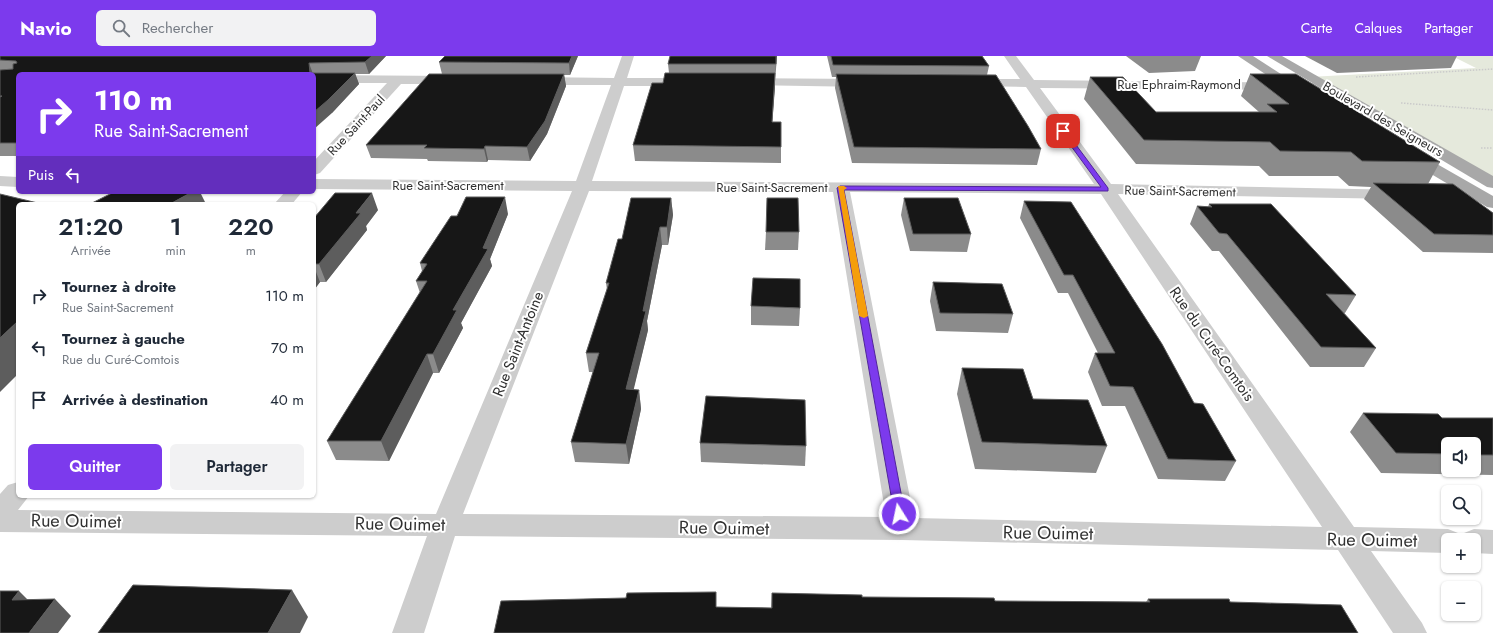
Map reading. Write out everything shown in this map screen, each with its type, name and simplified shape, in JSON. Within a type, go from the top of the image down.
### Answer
[{"type":"main road","name":"Boulevard des Seigneurs","points":[[1244,56],[1317,100]]},
{"type":"main road","name":"Boulevard des Seigneurs","points":[[1273,56],[1493,183]]},
{"type":"main road","name":"Boulevard des Seigneurs","points":[[1398,148],[1489,198]]},
{"type":"street","name":"Rue Saint-Antoine","points":[[408,633],[445,525],[581,186],[620,82],[628,56]]},
{"type":"street","name":"Rue du Curé-Comtois","points":[[1010,56],[1106,190],[1411,633]]},
{"type":"street","points":[[316,79],[469,80]]},
{"type":"street","name":"Rue Saint-Paul","points":[[316,168],[397,80]]},
{"type":"street","points":[[524,81],[706,82]]},
{"type":"street","points":[[730,82],[879,83]]},
{"type":"street","name":"Rue Ephraim-Raymond","points":[[958,83],[1324,86]]},
{"type":"street","points":[[0,181],[16,182]]},
{"type":"street","name":"Rue Saint-Sacrement","points":[[316,184],[1414,194]]},
{"type":"street","points":[[840,188],[902,529]]},
{"type":"street","points":[[285,202],[292,194]]},
{"type":"street","points":[[1445,194],[1489,198]]},
{"type":"street","points":[[0,512],[16,494]]},
{"type":"street","name":"Rue Ouimet","points":[[0,521],[902,529],[1441,541]]},
{"type":"street","points":[[1481,541],[1493,542]]},
{"type":"path","points":[[1353,77],[1493,69]]},
{"type":"path","points":[[1400,103],[1493,110]]},
{"type":"shaded area","points":[[1452,56],[1493,56],[1493,183],[1309,77],[1476,68]]},
{"type":"building","points":[[0,56],[372,56],[365,62],[309,63],[310,72],[16,72],[16,143],[0,143],[0,97],[2,96],[0,96],[0,70],[13,69],[13,64],[17,63],[16,61],[0,60]]},
{"type":"building","points":[[445,56],[572,56],[569,63],[439,62]]},
{"type":"building","points":[[670,56],[776,56],[776,64],[668,64]]},
{"type":"building","points":[[831,56],[982,56],[989,66],[833,65]]},
{"type":"building","points":[[316,73],[355,73],[316,110]]},
{"type":"building","points":[[665,73],[775,73],[772,122],[781,122],[781,147],[633,145],[652,83],[663,83]]},
{"type":"building","points":[[429,74],[564,74],[545,121],[527,147],[485,146],[484,149],[424,148],[427,145],[366,145]]},
{"type":"building","points":[[836,74],[996,75],[1041,149],[854,147]]},
{"type":"building","points":[[1250,74],[1296,74],[1440,162],[1362,161],[1351,152],[1280,151],[1270,142],[1144,140],[1090,77],[1123,77],[1156,112],[1277,112],[1267,104],[1289,104]]},
{"type":"building","points":[[1373,183],[1453,184],[1493,213],[1493,235],[1434,234]]},
{"type":"building","points":[[335,193],[372,193],[356,213],[361,213],[319,264],[316,264],[316,216]]},
{"type":"building","points":[[0,194],[34,202],[16,202],[16,323],[0,338]]},
{"type":"building","points":[[110,194],[188,194],[174,202],[94,202]]},
{"type":"building","points":[[466,197],[505,197],[483,248],[488,249],[453,310],[457,310],[433,354],[427,354],[381,441],[327,441],[427,281],[416,281],[427,264],[420,263],[451,216],[457,216]]},
{"type":"building","points":[[631,198],[671,198],[667,227],[660,227],[643,311],[646,311],[626,389],[639,390],[626,444],[571,442],[599,353],[586,353],[609,283],[606,283],[618,239],[622,239]]},
{"type":"building","points":[[767,198],[798,198],[799,232],[766,232]]},
{"type":"building","points":[[904,198],[958,198],[971,234],[913,234]]},
{"type":"building","points":[[1024,201],[1071,202],[1162,344],[1194,403],[1203,404],[1236,461],[1168,459],[1133,387],[1110,386],[1095,353],[1115,353],[1073,275],[1064,275]]},
{"type":"building","points":[[1209,204],[1271,204],[1356,295],[1326,294],[1376,348],[1321,347],[1227,234],[1219,233],[1197,206],[1212,207]]},
{"type":"building","points":[[753,278],[800,279],[800,308],[751,306]]},
{"type":"building","points":[[933,282],[1002,284],[1013,314],[940,313]]},
{"type":"building","points":[[962,368],[1023,369],[1033,399],[1088,400],[1107,446],[982,442]]},
{"type":"building","points":[[706,396],[805,400],[806,446],[700,443]]},
{"type":"building","points":[[1363,413],[1438,414],[1442,418],[1493,418],[1493,455],[1481,455],[1481,437],[1441,437],[1441,454],[1396,453]]},
{"type":"building","points":[[133,585],[292,590],[268,633],[98,633]]},
{"type":"building","points":[[0,591],[19,591],[12,600],[55,599],[29,633],[0,633]]},
{"type":"building","points":[[716,592],[716,607],[772,608],[772,593],[862,595],[862,597],[994,598],[995,601],[1150,602],[1148,599],[1229,599],[1230,602],[1341,605],[1358,633],[494,633],[501,601],[626,598],[627,593]]},
{"type":"slow traffic","points":[[844,188],[840,188],[864,316]]},
{"type":"route","points":[[899,514],[840,188],[1106,190],[1063,131]]}]
